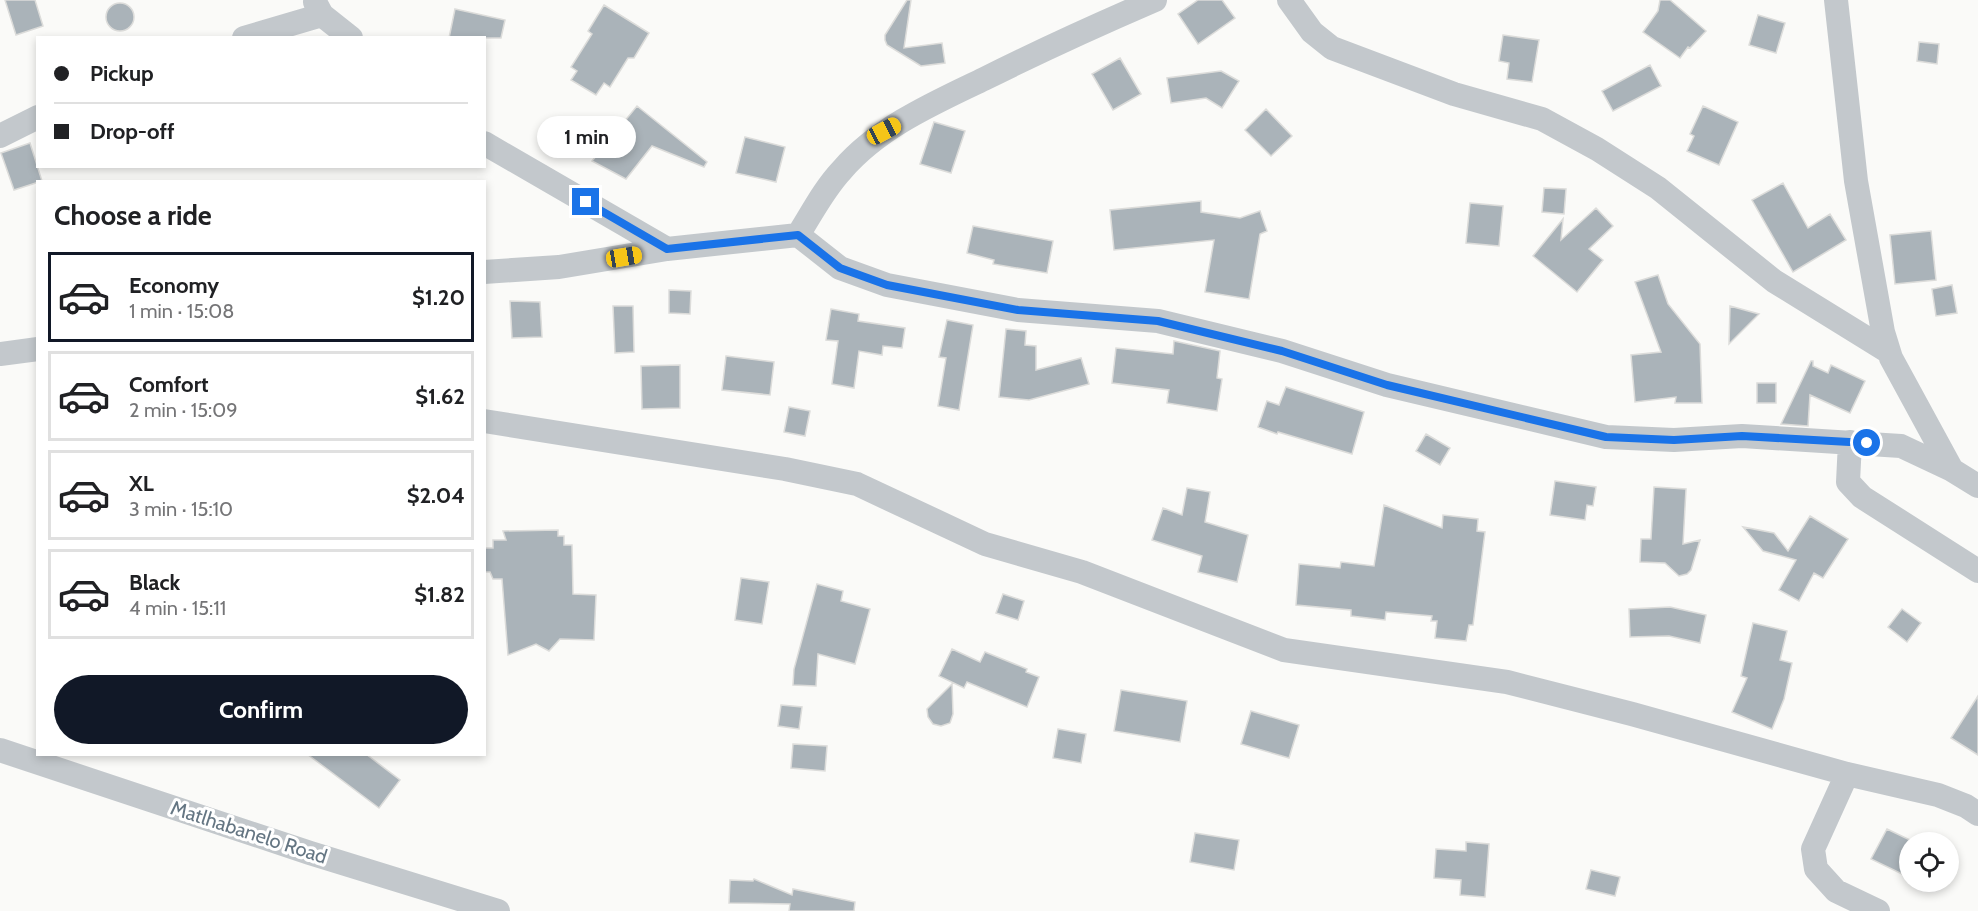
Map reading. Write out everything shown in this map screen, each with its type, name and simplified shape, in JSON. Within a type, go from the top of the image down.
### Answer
[{"type":"street","points":[[798,235],[842,169],[884,131],[1048,47],[1155,0]]},
{"type":"street","points":[[1289,0],[1312,32],[1332,48],[1454,94],[1542,119],[1597,149],[1659,188],[1774,280],[1889,352]]},
{"type":"street","points":[[1836,0],[1856,181],[1883,332],[1889,352],[1952,470]]},
{"type":"street","points":[[249,36],[318,7],[349,36]]},
{"type":"street","points":[[0,136],[36,118]]},
{"type":"street","points":[[486,144],[667,249]]},
{"type":"street","points":[[486,272],[559,267],[667,249],[798,235],[840,268],[887,285],[1018,310],[1158,321],[1282,351],[1387,385],[1606,437],[1674,440],[1742,436],[1901,446],[1952,470],[1978,486]]},
{"type":"street","points":[[0,354],[36,349]]},
{"type":"street","points":[[486,421],[773,467],[858,484],[985,544],[1082,572],[1284,650],[1507,682],[1847,774],[1938,795],[1978,813]]},
{"type":"street","points":[[1850,442],[1848,482],[1862,497],[1978,571]]},
{"type":"street","name":"Matlhabanelo Road","points":[[0,750],[310,853],[498,911]]},
{"type":"street","points":[[1847,774],[1813,849],[1816,869],[1836,891],[1878,911]]},
{"type":"building","points":[[5,0],[35,0],[43,26],[16,35]]},
{"type":"building","points":[[907,0],[911,0],[904,48],[942,43],[945,63],[921,66],[887,45],[885,35]]},
{"type":"building","points":[[1198,0],[1222,0],[1235,18],[1198,44],[1178,14]]},
{"type":"building","points":[[1660,0],[1670,0],[1706,31],[1690,48],[1688,47],[1680,58],[1643,32],[1658,11]]},
{"type":"building","points":[[120,3],[130,7],[134,17],[130,27],[120,31],[110,27],[106,17],[110,7]]},
{"type":"building","points":[[604,5],[649,33],[634,58],[628,58],[610,87],[604,83],[596,95],[571,80],[577,71],[571,67],[592,34],[588,31]]},
{"type":"building","points":[[455,9],[505,20],[501,38],[449,36]]},
{"type":"building","points":[[1758,15],[1785,23],[1776,53],[1749,45]]},
{"type":"building","points":[[1503,35],[1539,40],[1532,82],[1507,79],[1509,63],[1499,61]]},
{"type":"building","points":[[1919,42],[1939,44],[1937,64],[1917,61]]},
{"type":"building","points":[[1120,58],[1141,94],[1113,110],[1092,74]]},
{"type":"building","points":[[1650,65],[1661,86],[1613,111],[1602,91]]},
{"type":"building","points":[[1221,71],[1239,81],[1222,108],[1206,98],[1171,103],[1167,78]]},
{"type":"building","points":[[637,106],[707,162],[704,167],[652,146],[626,179],[592,161]]},
{"type":"building","points":[[1703,106],[1738,122],[1719,165],[1687,151],[1694,136],[1690,134]]},
{"type":"building","points":[[1266,109],[1292,136],[1271,156],[1245,130]]},
{"type":"building","points":[[934,122],[965,131],[951,173],[920,164]]},
{"type":"building","points":[[745,137],[785,147],[776,182],[736,173]]},
{"type":"building","points":[[30,143],[36,168],[42,180],[36,180],[36,183],[14,190],[1,153]]},
{"type":"building","points":[[1783,183],[1808,228],[1830,214],[1846,240],[1793,272],[1752,200]]},
{"type":"building","points":[[1544,188],[1566,189],[1564,214],[1542,212]]},
{"type":"building","points":[[1201,201],[1201,212],[1240,218],[1260,211],[1267,231],[1260,234],[1249,299],[1205,292],[1214,240],[1114,250],[1110,210]]},
{"type":"building","points":[[1470,203],[1503,206],[1499,246],[1466,243]]},
{"type":"building","points":[[1596,208],[1613,226],[1589,249],[1603,260],[1577,292],[1533,256],[1563,219],[1561,240]]},
{"type":"building","points":[[973,226],[1053,241],[1047,273],[993,264],[994,260],[967,253]]},
{"type":"building","points":[[1931,231],[1936,280],[1895,284],[1890,235]]},
{"type":"building","points":[[1658,275],[1668,304],[1700,344],[1702,403],[1675,403],[1676,397],[1635,402],[1631,355],[1661,352],[1635,282]]},
{"type":"building","points":[[1952,285],[1957,313],[1936,316],[1932,289]]},
{"type":"building","points":[[669,290],[691,291],[690,314],[669,313]]},
{"type":"building","points":[[510,301],[540,302],[542,337],[512,338]]},
{"type":"building","points":[[613,306],[633,306],[634,352],[615,353]]},
{"type":"building","points":[[1730,306],[1759,314],[1729,344]]},
{"type":"building","points":[[831,309],[859,314],[858,321],[905,328],[902,348],[883,346],[882,355],[859,351],[854,388],[832,384],[838,341],[826,340]]},
{"type":"building","points":[[947,320],[973,325],[959,410],[938,406],[946,358],[939,357]]},
{"type":"building","points":[[1006,329],[1026,331],[1025,345],[1036,346],[1036,370],[1081,358],[1089,384],[1029,400],[999,397]]},
{"type":"building","points":[[1174,341],[1220,351],[1217,378],[1222,379],[1217,411],[1167,403],[1169,390],[1112,383],[1116,348],[1173,354]]},
{"type":"building","points":[[726,356],[774,362],[770,395],[722,390]]},
{"type":"building","points":[[1813,361],[1813,366],[1828,373],[1831,365],[1865,381],[1850,413],[1810,395],[1808,426],[1781,424]]},
{"type":"building","points":[[680,365],[680,408],[642,409],[641,366]]},
{"type":"building","points":[[1757,383],[1776,383],[1776,403],[1757,403]]},
{"type":"building","points":[[1286,387],[1364,412],[1352,454],[1258,427],[1267,401],[1279,405]]},
{"type":"building","points":[[789,407],[810,411],[805,436],[784,432]]},
{"type":"building","points":[[1426,434],[1450,448],[1440,465],[1416,451]]},
{"type":"building","points":[[1555,481],[1596,487],[1593,506],[1587,505],[1585,520],[1550,515]]},
{"type":"building","points":[[1654,487],[1686,489],[1683,544],[1700,540],[1691,570],[1687,574],[1679,576],[1665,563],[1640,562],[1641,539],[1651,539]]},
{"type":"building","points":[[1187,488],[1210,492],[1205,522],[1248,535],[1237,582],[1198,572],[1202,556],[1152,540],[1163,508],[1182,515]]},
{"type":"building","points":[[1384,505],[1442,528],[1443,515],[1478,519],[1477,531],[1485,532],[1473,625],[1469,625],[1466,641],[1435,638],[1437,621],[1431,621],[1432,616],[1386,612],[1385,620],[1351,616],[1351,610],[1296,605],[1299,564],[1340,568],[1341,562],[1374,566]]},
{"type":"building","points":[[1810,516],[1848,539],[1823,578],[1814,573],[1799,601],[1779,590],[1796,560],[1763,551],[1743,527],[1774,533],[1788,551]]},
{"type":"building","points":[[558,530],[558,536],[564,536],[564,545],[572,545],[573,594],[596,595],[594,640],[560,639],[549,651],[536,644],[508,655],[502,579],[493,579],[490,572],[486,572],[486,548],[493,548],[493,540],[506,540],[503,531]]},
{"type":"building","points":[[741,578],[769,582],[762,624],[735,620]]},
{"type":"building","points":[[817,584],[843,591],[841,601],[870,609],[855,664],[818,654],[816,686],[793,685],[794,669]]},
{"type":"building","points":[[1003,594],[1024,601],[1018,620],[996,613]]},
{"type":"building","points":[[1670,607],[1706,615],[1700,643],[1669,636],[1630,637],[1629,609]]},
{"type":"building","points":[[1902,609],[1921,623],[1907,642],[1888,627]]},
{"type":"building","points":[[1753,623],[1787,631],[1780,660],[1792,663],[1784,699],[1772,729],[1732,712],[1747,678],[1741,676]]},
{"type":"building","points":[[952,649],[980,662],[985,652],[1027,669],[1026,672],[1039,677],[1027,707],[967,682],[964,688],[939,676]]},
{"type":"building","points":[[952,684],[953,714],[950,723],[941,726],[933,724],[928,717],[927,709]]},
{"type":"building","points":[[1121,690],[1187,701],[1180,742],[1114,731]]},
{"type":"building","points":[[1978,696],[1978,755],[1951,738]]},
{"type":"building","points":[[781,705],[802,707],[799,729],[778,726]]},
{"type":"building","points":[[1251,711],[1299,725],[1289,758],[1241,744]]},
{"type":"building","points":[[1058,729],[1086,734],[1081,763],[1053,758]]},
{"type":"building","points":[[793,744],[827,746],[825,771],[791,768]]},
{"type":"building","points":[[310,756],[369,756],[400,780],[379,808]]},
{"type":"building","points":[[1887,829],[1899,835],[1899,873],[1871,859]]},
{"type":"building","points":[[1195,833],[1239,840],[1234,870],[1190,862]]},
{"type":"building","points":[[1466,842],[1489,844],[1485,897],[1460,895],[1461,880],[1434,878],[1436,849],[1466,851]]},
{"type":"building","points":[[1591,870],[1620,877],[1615,896],[1586,889]]},
{"type":"building","points":[[754,879],[792,895],[793,889],[855,902],[854,911],[789,911],[790,904],[729,903],[730,880],[753,881]]},
{"type":"route","points":[[586,202],[667,249],[798,235],[840,268],[887,285],[1018,310],[1158,321],[1282,351],[1387,385],[1606,437],[1674,440],[1742,436],[1867,443]]}]
